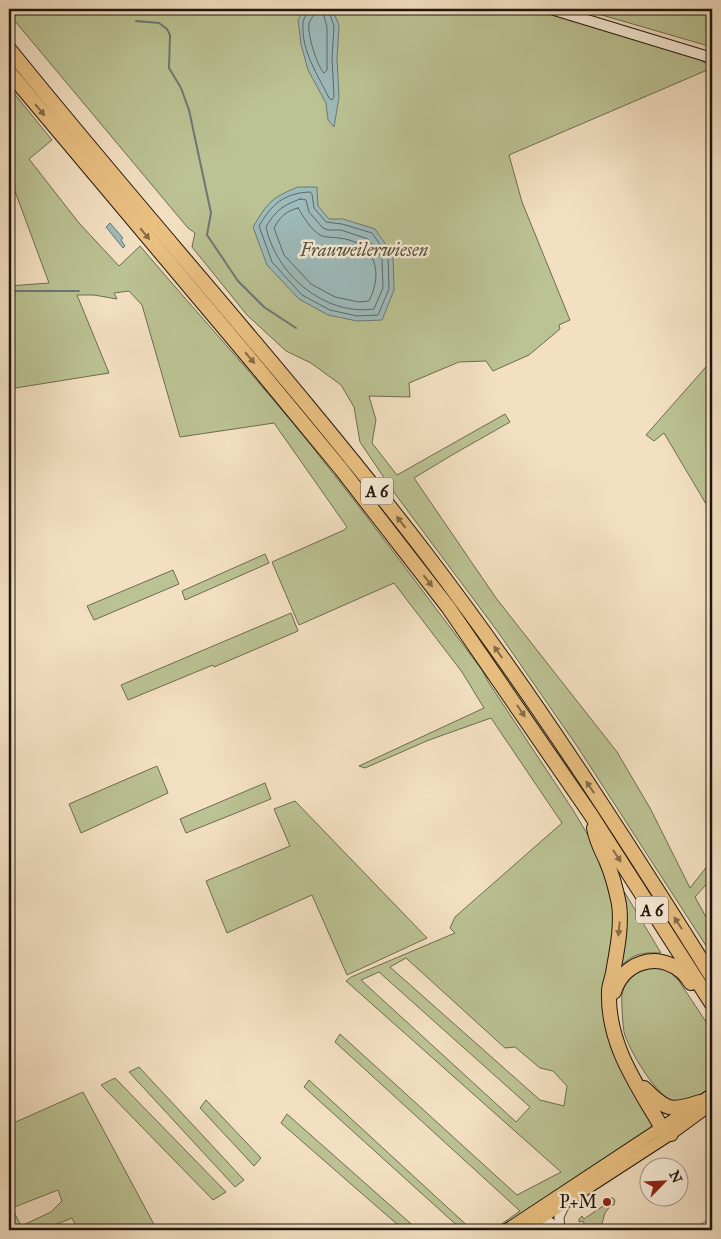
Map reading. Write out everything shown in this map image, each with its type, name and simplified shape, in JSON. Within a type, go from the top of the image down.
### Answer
[{"type":"highway","name":"A 6","points":[[9,49],[352,460],[459,597],[522,686],[606,811],[712,977]]},
{"type":"highway","name":"A 6","points":[[9,72],[250,358],[448,606],[591,815],[712,1005]]},
{"type":"highway","points":[[591,815],[595,837],[612,877],[618,904],[620,930],[609,991],[616,1043],[630,1073],[667,1128]]},
{"type":"highway","points":[[610,1002],[616,983],[625,972],[631,967],[651,960],[674,966],[683,972],[712,1005]]},
{"type":"highway","points":[[630,1073],[658,1102],[666,1107],[683,1107],[706,1103]]},
{"type":"highway","points":[[658,1102],[667,1128]]},
{"type":"main road","points":[[551,9],[712,58]]},
{"type":"main road","points":[[506,1230],[538,1213],[706,1103],[712,1094]]},
{"type":"main road","points":[[523,1230],[538,1213],[566,1202],[667,1128]]},
{"type":"street","points":[[560,1230],[559,1217],[566,1202]]},
{"type":"street","points":[[538,1213],[547,1230]]},
{"type":"street","points":[[538,1213],[551,1223],[555,1230]]},
{"type":"street","points":[[700,1230],[712,1222]]},
{"type":"green space","name":"Frauweilerwiesen","points":[[9,9],[537,9],[699,59],[712,68],[509,155],[522,202],[570,320],[559,325],[560,329],[529,355],[493,371],[486,361],[459,362],[409,383],[410,397],[369,396],[376,420],[372,443],[397,475],[505,414],[510,422],[414,478],[496,598],[617,752],[650,808],[690,888],[712,860],[712,878],[695,897],[712,928],[712,955],[579,749],[498,632],[393,491],[360,442],[354,407],[341,385],[311,363],[286,351],[247,315],[192,247],[195,233],[188,228],[9,14]]},
{"type":"green space","points":[[581,9],[712,9],[712,47]]},
{"type":"green space","points":[[9,87],[52,140],[29,159],[79,223],[119,266],[140,246],[310,444],[482,670],[573,810],[605,869],[612,897],[615,923],[605,1018],[617,1062],[645,1106],[652,1124],[651,1130],[501,1230],[493,1230],[520,1211],[335,1042],[340,1034],[517,1195],[561,1172],[346,981],[351,977],[455,933],[450,928],[455,917],[562,823],[491,718],[429,740],[365,768],[359,766],[484,708],[462,672],[394,583],[299,625],[272,562],[347,527],[274,423],[180,437],[142,305],[129,291],[114,293],[117,299],[94,295],[77,295],[109,373],[9,389],[9,286],[49,283],[9,175]],"holes":[[[406,958],[505,1048],[515,1047],[540,1068],[553,1071],[567,1086],[564,1106],[540,1100],[390,967]],[[379,972],[530,1107],[516,1122],[361,980]]]},
{"type":"green space","points":[[712,360],[712,514],[664,433],[654,441],[646,435]]},
{"type":"green space","points":[[265,554],[269,563],[185,600],[182,591]]},
{"type":"green space","points":[[173,570],[179,584],[94,620],[87,606]]},
{"type":"green space","points":[[291,613],[298,631],[214,667],[213,665],[128,700],[121,685]]},
{"type":"green space","points":[[157,766],[168,793],[81,833],[69,804]]},
{"type":"green space","points":[[265,783],[271,799],[186,833],[180,819]]},
{"type":"green space","points":[[295,801],[427,938],[347,975],[312,895],[227,933],[206,881],[290,846],[274,809]]},
{"type":"green space","points":[[619,883],[661,953],[637,955],[627,960],[618,970],[626,926]]},
{"type":"green space","points":[[650,966],[660,967],[670,972],[679,981],[712,1031],[712,1086],[690,1101],[674,1102],[660,1091],[644,1072],[624,1032],[622,994],[626,984],[633,977]]},
{"type":"green space","points":[[139,1067],[244,1180],[235,1187],[129,1072]]},
{"type":"green space","points":[[115,1078],[226,1192],[213,1200],[101,1085]]},
{"type":"green space","points":[[309,1080],[472,1230],[462,1230],[304,1087]]},
{"type":"green space","points":[[83,1092],[157,1230],[78,1230],[72,1218],[42,1230],[9,1230],[9,1125]],"holes":[[[58,1190],[62,1201],[51,1212],[21,1226],[12,1208]]]},
{"type":"green space","points":[[206,1100],[261,1158],[254,1166],[200,1108]]},
{"type":"green space","points":[[287,1114],[418,1230],[395,1230],[398,1225],[281,1123]]},
{"type":"green space","points":[[606,1198],[613,1198],[615,1200],[614,1205],[611,1205],[605,1213],[600,1230],[587,1230],[583,1221],[579,1222],[579,1219],[582,1216],[584,1219],[606,1204]]},
{"type":"water","points":[[305,9],[332,9],[339,25],[337,58],[339,97],[334,127],[328,120],[326,103],[308,70],[301,44],[298,20]]},
{"type":"water","points":[[298,187],[317,187],[318,206],[329,219],[343,219],[375,229],[393,255],[394,290],[382,320],[357,321],[328,315],[299,299],[267,265],[253,227],[271,202],[282,194]]},
{"type":"water","points":[[110,223],[123,238],[121,240],[125,246],[123,248],[106,227]]},
{"type":"waterway","points":[[126,9],[128,13]]},
{"type":"waterway","points":[[136,21],[159,23],[167,29],[170,35],[169,68],[181,88],[189,110],[211,213],[207,235],[238,281],[264,307],[296,328]]},
{"type":"waterway","points":[[9,291],[79,291]]},
{"type":"place","name":"P+M","points":[[607,1202]]}]
